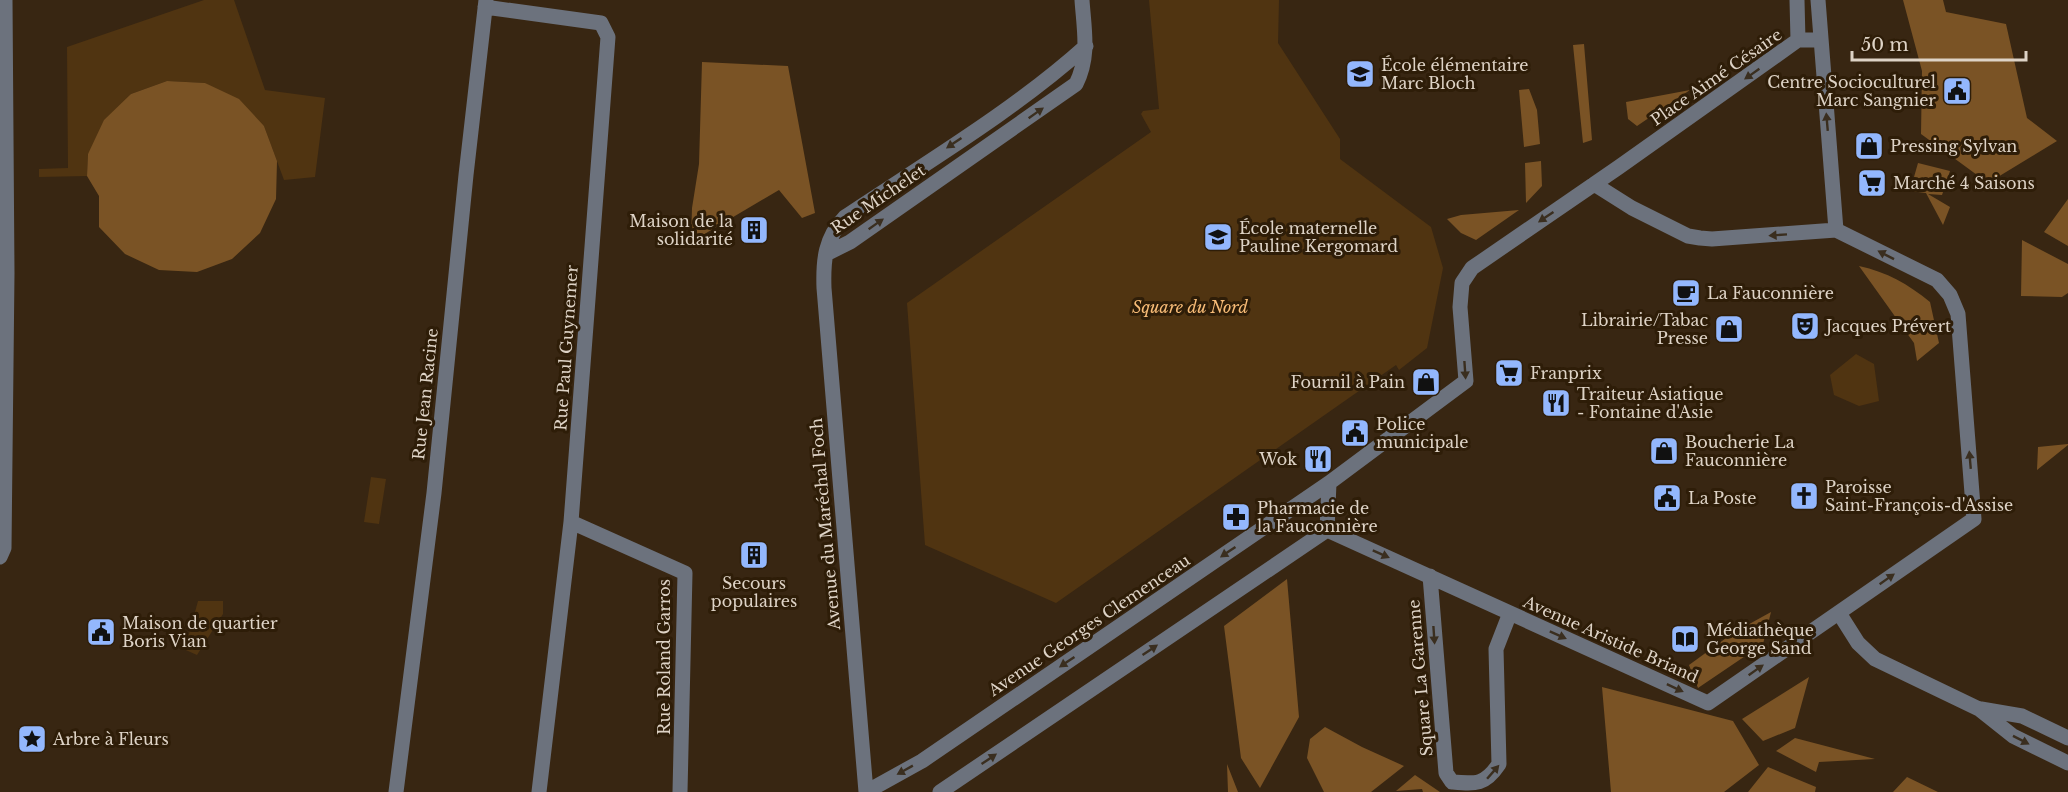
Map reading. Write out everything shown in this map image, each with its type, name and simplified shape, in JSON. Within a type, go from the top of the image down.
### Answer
[{"type":"street","points":[[0,557],[4,548],[2,433],[7,273],[2,32],[5,0]]},
{"type":"street","name":"Rue Michelet","points":[[826,254],[850,242],[1076,84],[1084,69],[1086,46],[1082,0]]},
{"type":"street","points":[[1797,0],[1798,40]]},
{"type":"street","points":[[1818,0],[1836,230]]},
{"type":"street","name":"Rue Paul Guynemer","points":[[486,3],[601,23],[608,37],[571,522],[539,792]]},
{"type":"street","name":"Rue Jean Racine","points":[[396,792],[434,493],[486,3]]},
{"type":"street","name":"Place Aimé Césaire","points":[[1594,184],[1798,40],[1821,40]]},
{"type":"street","name":"Rue Michelet","points":[[826,254],[834,229],[845,217],[983,124],[1065,65],[1086,46]]},
{"type":"street","points":[[1594,184],[1632,208],[1688,236],[1712,239],[1836,230],[1937,280],[1950,295],[1958,314],[1974,519],[1839,613],[1858,643],[1875,659],[1979,709],[2013,736],[2068,763]]},
{"type":"street","name":"Avenue Georges Clemenceau","points":[[866,792],[922,761],[1329,483],[1466,381],[1460,308],[1462,284],[1472,268],[1594,184]]},
{"type":"street","name":"Avenue du Maréchal Foch","points":[[826,254],[824,288],[866,792]]},
{"type":"street","points":[[940,792],[1328,530],[1329,483]]},
{"type":"street","name":"Rue Roland Garros","points":[[571,522],[685,573],[680,792]]},
{"type":"street","name":"Avenue Aristide Briand","points":[[1328,530],[1708,703],[1839,613]]},
{"type":"street","name":"Square La Garenne","points":[[1430,576],[1446,773],[1452,782],[1474,784],[1490,778],[1499,764],[1496,649],[1510,613]]},
{"type":"street","points":[[1979,709],[2022,716],[2068,738]]},
{"type":"green space","points":[[204,0],[234,0],[265,90],[325,98],[315,177],[284,180],[264,126],[205,83],[167,81],[131,94],[88,154],[87,176],[39,177],[39,169],[68,168],[67,47]]},
{"type":"green space","name":"Square du Nord","points":[[1149,0],[1279,0],[1278,43],[1340,139],[1340,159],[1431,227],[1443,268],[1427,348],[1399,370],[1396,365],[1056,603],[925,545],[907,303],[1151,132],[1141,114],[1143,111],[1159,109]]},
{"type":"green space","points":[[1856,354],[1874,364],[1879,401],[1859,406],[1834,395],[1830,375]]},
{"type":"green space","points":[[371,477],[386,479],[379,524],[364,522]]},
{"type":"green space","points":[[198,601],[223,601],[223,614],[197,655],[179,647],[189,634]]},
{"type":"shaded area","points":[[1903,0],[1943,0],[1946,12],[2006,24],[2027,118],[2057,141],[1988,183],[1921,134],[1922,71]]},
{"type":"shaded area","points":[[1584,44],[1592,140],[1583,143],[1573,45]]},
{"type":"shaded area","points":[[702,62],[788,66],[815,213],[802,218],[779,190],[691,242],[692,208],[699,164]]},
{"type":"shaded area","points":[[167,81],[205,83],[239,99],[264,126],[277,161],[276,199],[260,233],[232,259],[197,272],[159,270],[125,254],[99,227],[99,196],[87,176],[88,154],[104,120],[131,94]]},
{"type":"shaded area","points":[[1529,89],[1537,110],[1540,144],[1524,147],[1519,90]]},
{"type":"shaded area","points":[[1690,90],[1637,126],[1628,119],[1626,102]]},
{"type":"shaded area","points":[[1541,161],[1542,186],[1526,203],[1525,163]]},
{"type":"shaded area","points":[[1918,163],[1950,171],[1942,195],[1928,194],[1950,207],[1943,225],[1926,193],[1910,191]]},
{"type":"shaded area","points":[[2068,199],[2068,246],[2044,232]]},
{"type":"shaded area","points":[[1519,210],[1476,240],[1461,233],[1447,219],[1461,215]]},
{"type":"shaded area","points":[[2022,240],[2068,264],[2068,293],[2062,297],[2021,296]]},
{"type":"shaded area","points":[[1859,266],[1897,280],[1930,302],[1939,343],[1917,361],[1914,343]]},
{"type":"shaded area","points":[[2068,445],[2037,470],[2038,447]]},
{"type":"shaded area","points":[[1287,579],[1299,717],[1260,788],[1241,758],[1224,626]]},
{"type":"shaded area","points":[[1771,612],[1763,644],[1698,688],[1689,665],[1733,633]]},
{"type":"shaded area","points":[[1809,677],[1795,728],[1763,741],[1742,719]]},
{"type":"shaded area","points":[[1602,687],[1733,721],[1759,765],[1724,792],[1611,792]]},
{"type":"shaded area","points":[[1325,727],[1404,766],[1371,792],[1324,792],[1307,758],[1310,739]]},
{"type":"shaded area","points":[[1795,738],[1875,759],[1819,762],[1816,772],[1776,751]]},
{"type":"shaded area","points":[[1227,764],[1238,792],[1228,792]]},
{"type":"shaded area","points":[[1768,767],[1816,787],[1815,792],[1748,792]]},
{"type":"shaded area","points":[[1415,775],[1440,792],[1423,792],[1422,789],[1396,791]]},
{"type":"shaded area","points":[[1907,777],[1938,792],[1893,792]]},
{"type":"place","name":"École élémentaire Marc Bloch","points":[[1360,74]]},
{"type":"place","name":"Centre Socioculturel Marc Sangnier","points":[[1957,91]]},
{"type":"place","name":"Pressing Sylvan","points":[[1869,146]]},
{"type":"place","name":"Marché 4 Saisons","points":[[1872,183]]},
{"type":"place","name":"Maison de la solidarité","points":[[754,230]]},
{"type":"place","name":"École maternelle Pauline Kergomard","points":[[1218,237]]},
{"type":"place","name":"La Fauconnière","points":[[1686,293]]},
{"type":"place","name":"Jacques Prévert","points":[[1805,326]]},
{"type":"place","name":"Librairie/Tabac Presse","points":[[1729,329]]},
{"type":"place","name":"Franprix","points":[[1509,373]]},
{"type":"place","name":"Fournil à Pain","points":[[1426,382]]},
{"type":"place","name":"Traiteur Asiatique - Fontaine d'Asie","points":[[1556,403]]},
{"type":"place","name":"Police municipale","points":[[1355,433]]},
{"type":"place","name":"Boucherie La Fauconnière","points":[[1664,451]]},
{"type":"place","name":"Wok","points":[[1318,459]]},
{"type":"place","name":"Paroisse Saint-François-d'Assise","points":[[1804,496]]},
{"type":"place","name":"La Poste","points":[[1667,498]]},
{"type":"place","name":"Pharmacie de la Fauconnière","points":[[1236,517]]},
{"type":"place","name":"Secours populaires","points":[[754,555]]},
{"type":"place","name":"Maison de quartier Boris Vian","points":[[101,632]]},
{"type":"place","name":"Médiathèque George Sand","points":[[1685,639]]},
{"type":"place","name":"Arbre à Fleurs","points":[[32,739]]}]
